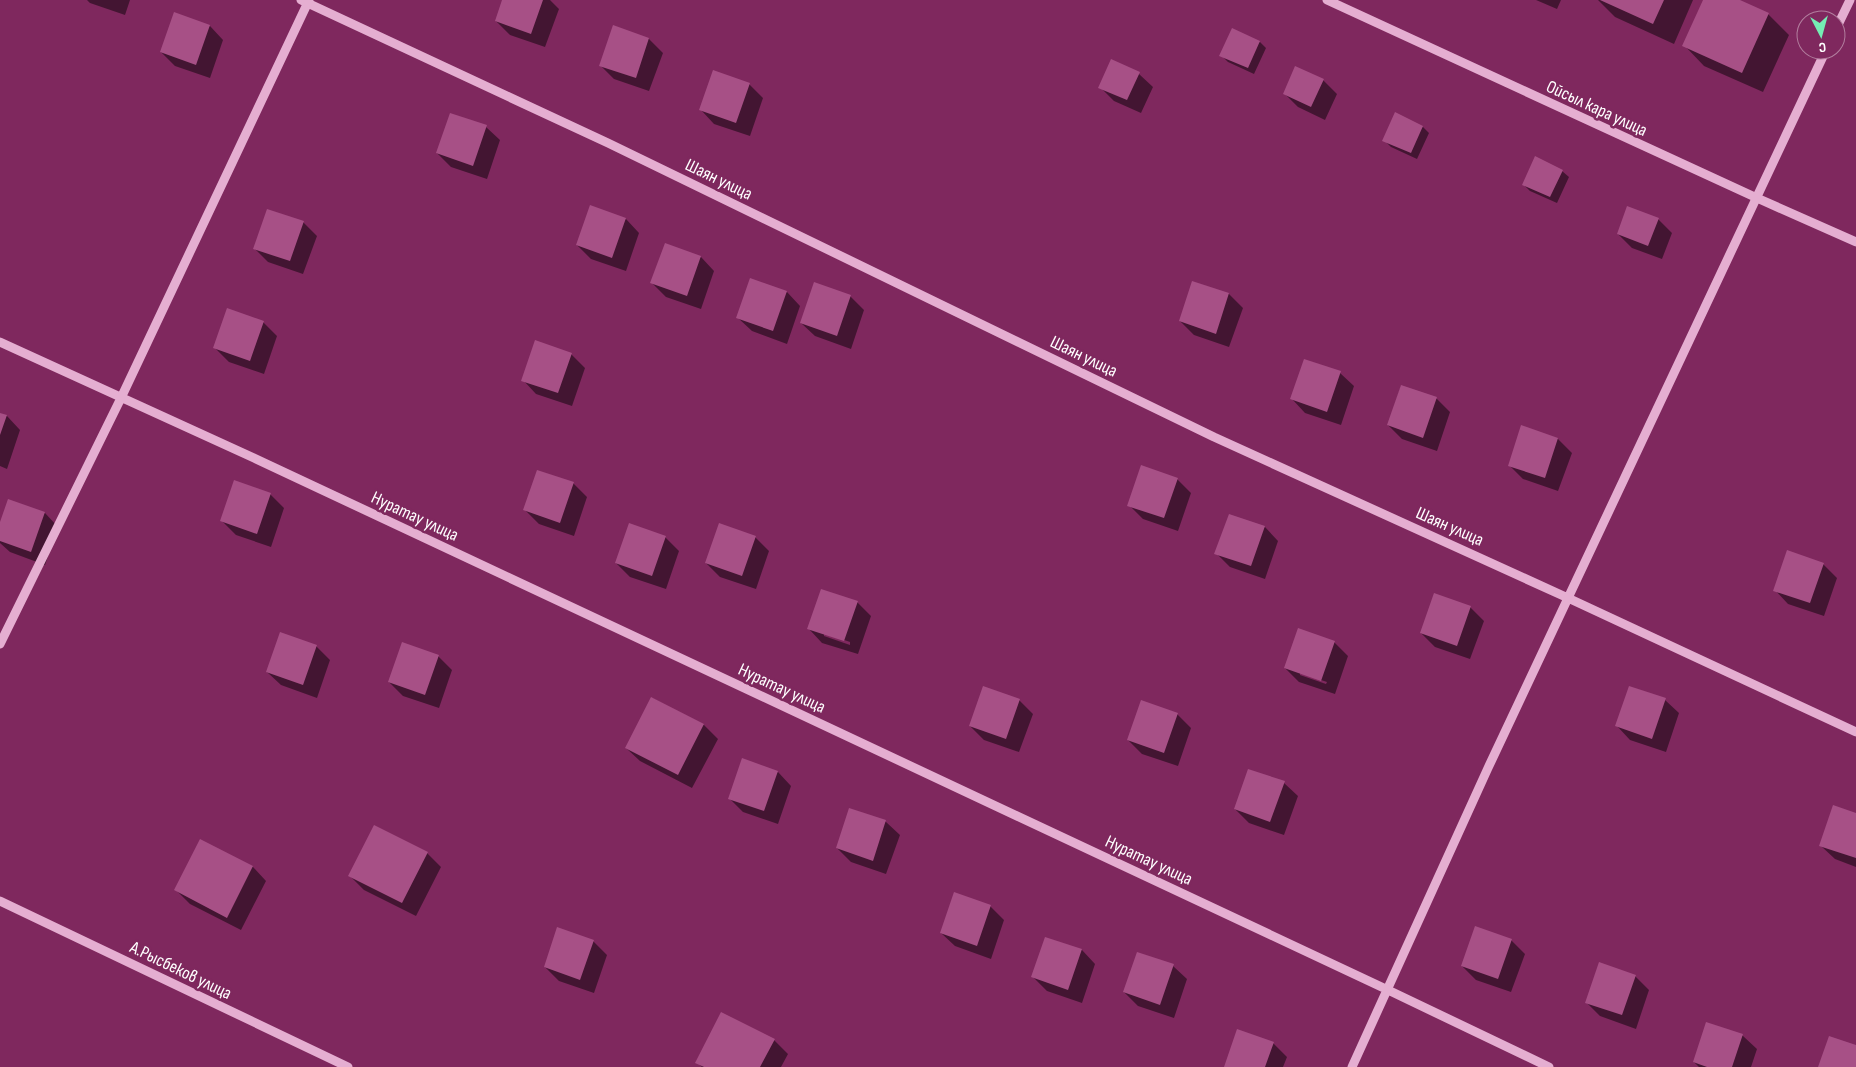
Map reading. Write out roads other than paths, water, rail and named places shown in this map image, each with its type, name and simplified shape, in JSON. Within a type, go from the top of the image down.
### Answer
[{"type":"street","name":"Ойсыл кара улица","points":[[1327,0],[1856,242]]},
{"type":"street","points":[[0,644],[121,398],[306,1]]},
{"type":"street","name":"Шаян улица","points":[[306,1],[608,143],[1214,437],[1568,598],[1856,732]]},
{"type":"street","points":[[1352,1067],[1568,598],[1821,60]]},
{"type":"street","name":"Нуратау улица","points":[[0,342],[1549,1067]]},
{"type":"street","name":"А.Рысбеков улица","points":[[0,901],[348,1067]]}]
